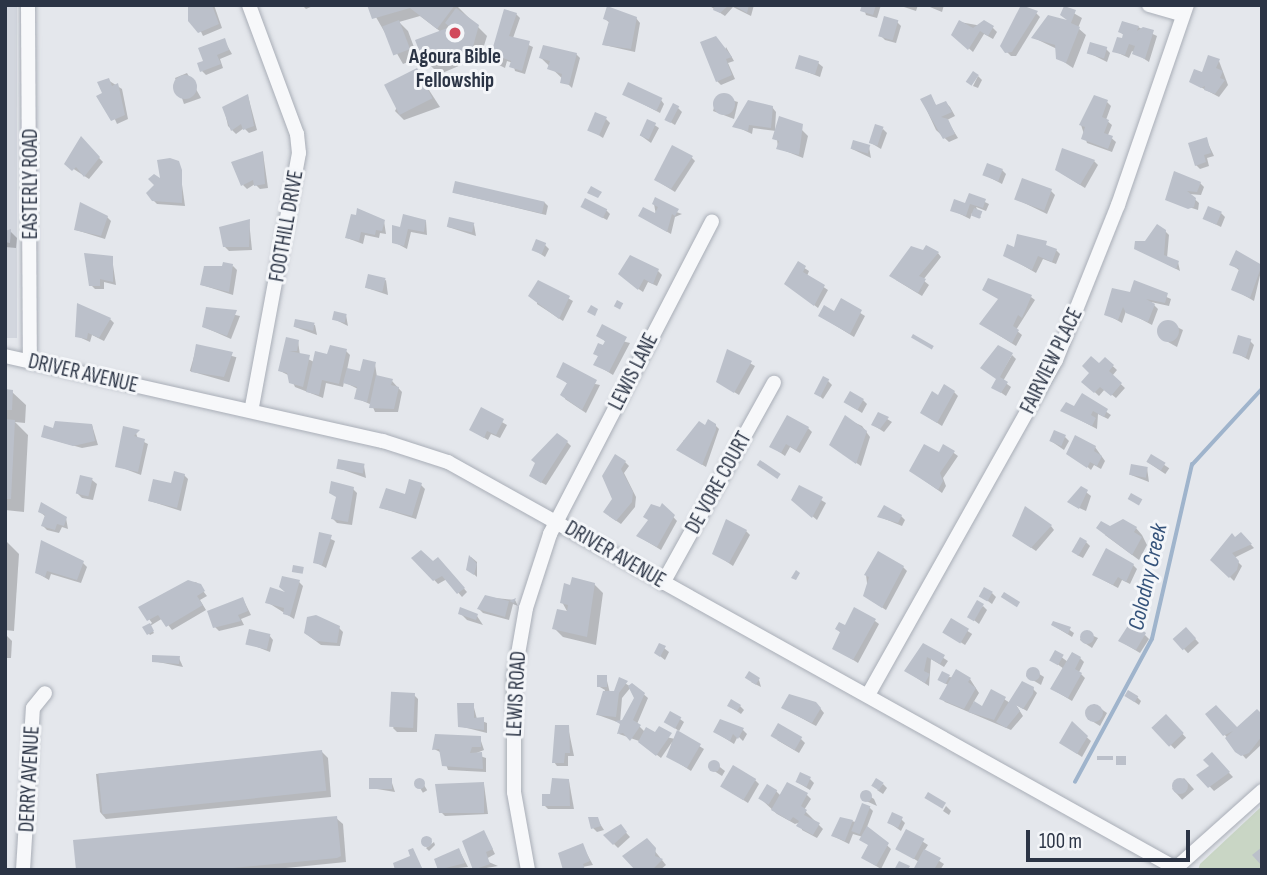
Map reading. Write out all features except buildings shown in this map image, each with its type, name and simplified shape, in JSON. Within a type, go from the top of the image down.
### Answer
[{"type":"street","name":"EASTERLY ROAD","points":[[28,5],[30,362]]},
{"type":"street","name":"FOOTHILL DRIVE","points":[[249,5],[297,134],[299,153],[251,411]]},
{"type":"street","points":[[1149,5],[1185,10]]},
{"type":"street","name":"FAIRVIEW PLACE","points":[[868,695],[1056,360],[1118,205],[1185,10]]},
{"type":"street","name":"LEWIS LANE","points":[[557,522],[712,222]]},
{"type":"street","name":"DRIVER AVENUE","points":[[5,356],[251,411],[422,453],[466,471],[1178,868]]},
{"type":"street","name":"DE VORE COURT","points":[[663,583],[774,383]]},
{"type":"street","name":"LEWIS ROAD","points":[[528,870],[515,811],[514,677],[526,608],[557,522]]},
{"type":"street","name":"DERRY AVENUE","points":[[23,870],[33,708],[45,693]]},
{"type":"street","points":[[1178,868],[1262,791]]},
{"type":"shaded area","points":[[5,5],[17,5],[17,338],[5,338]]},
{"type":"green space","points":[[1262,806],[1262,870],[1198,870],[1200,864]]},
{"type":"waterway","name":"Colodny Creek","points":[[1075,782],[1152,639],[1192,465],[1262,389]]},
{"type":"place","name":"Agoura Bible Fellowship","points":[[455,33]]}]
